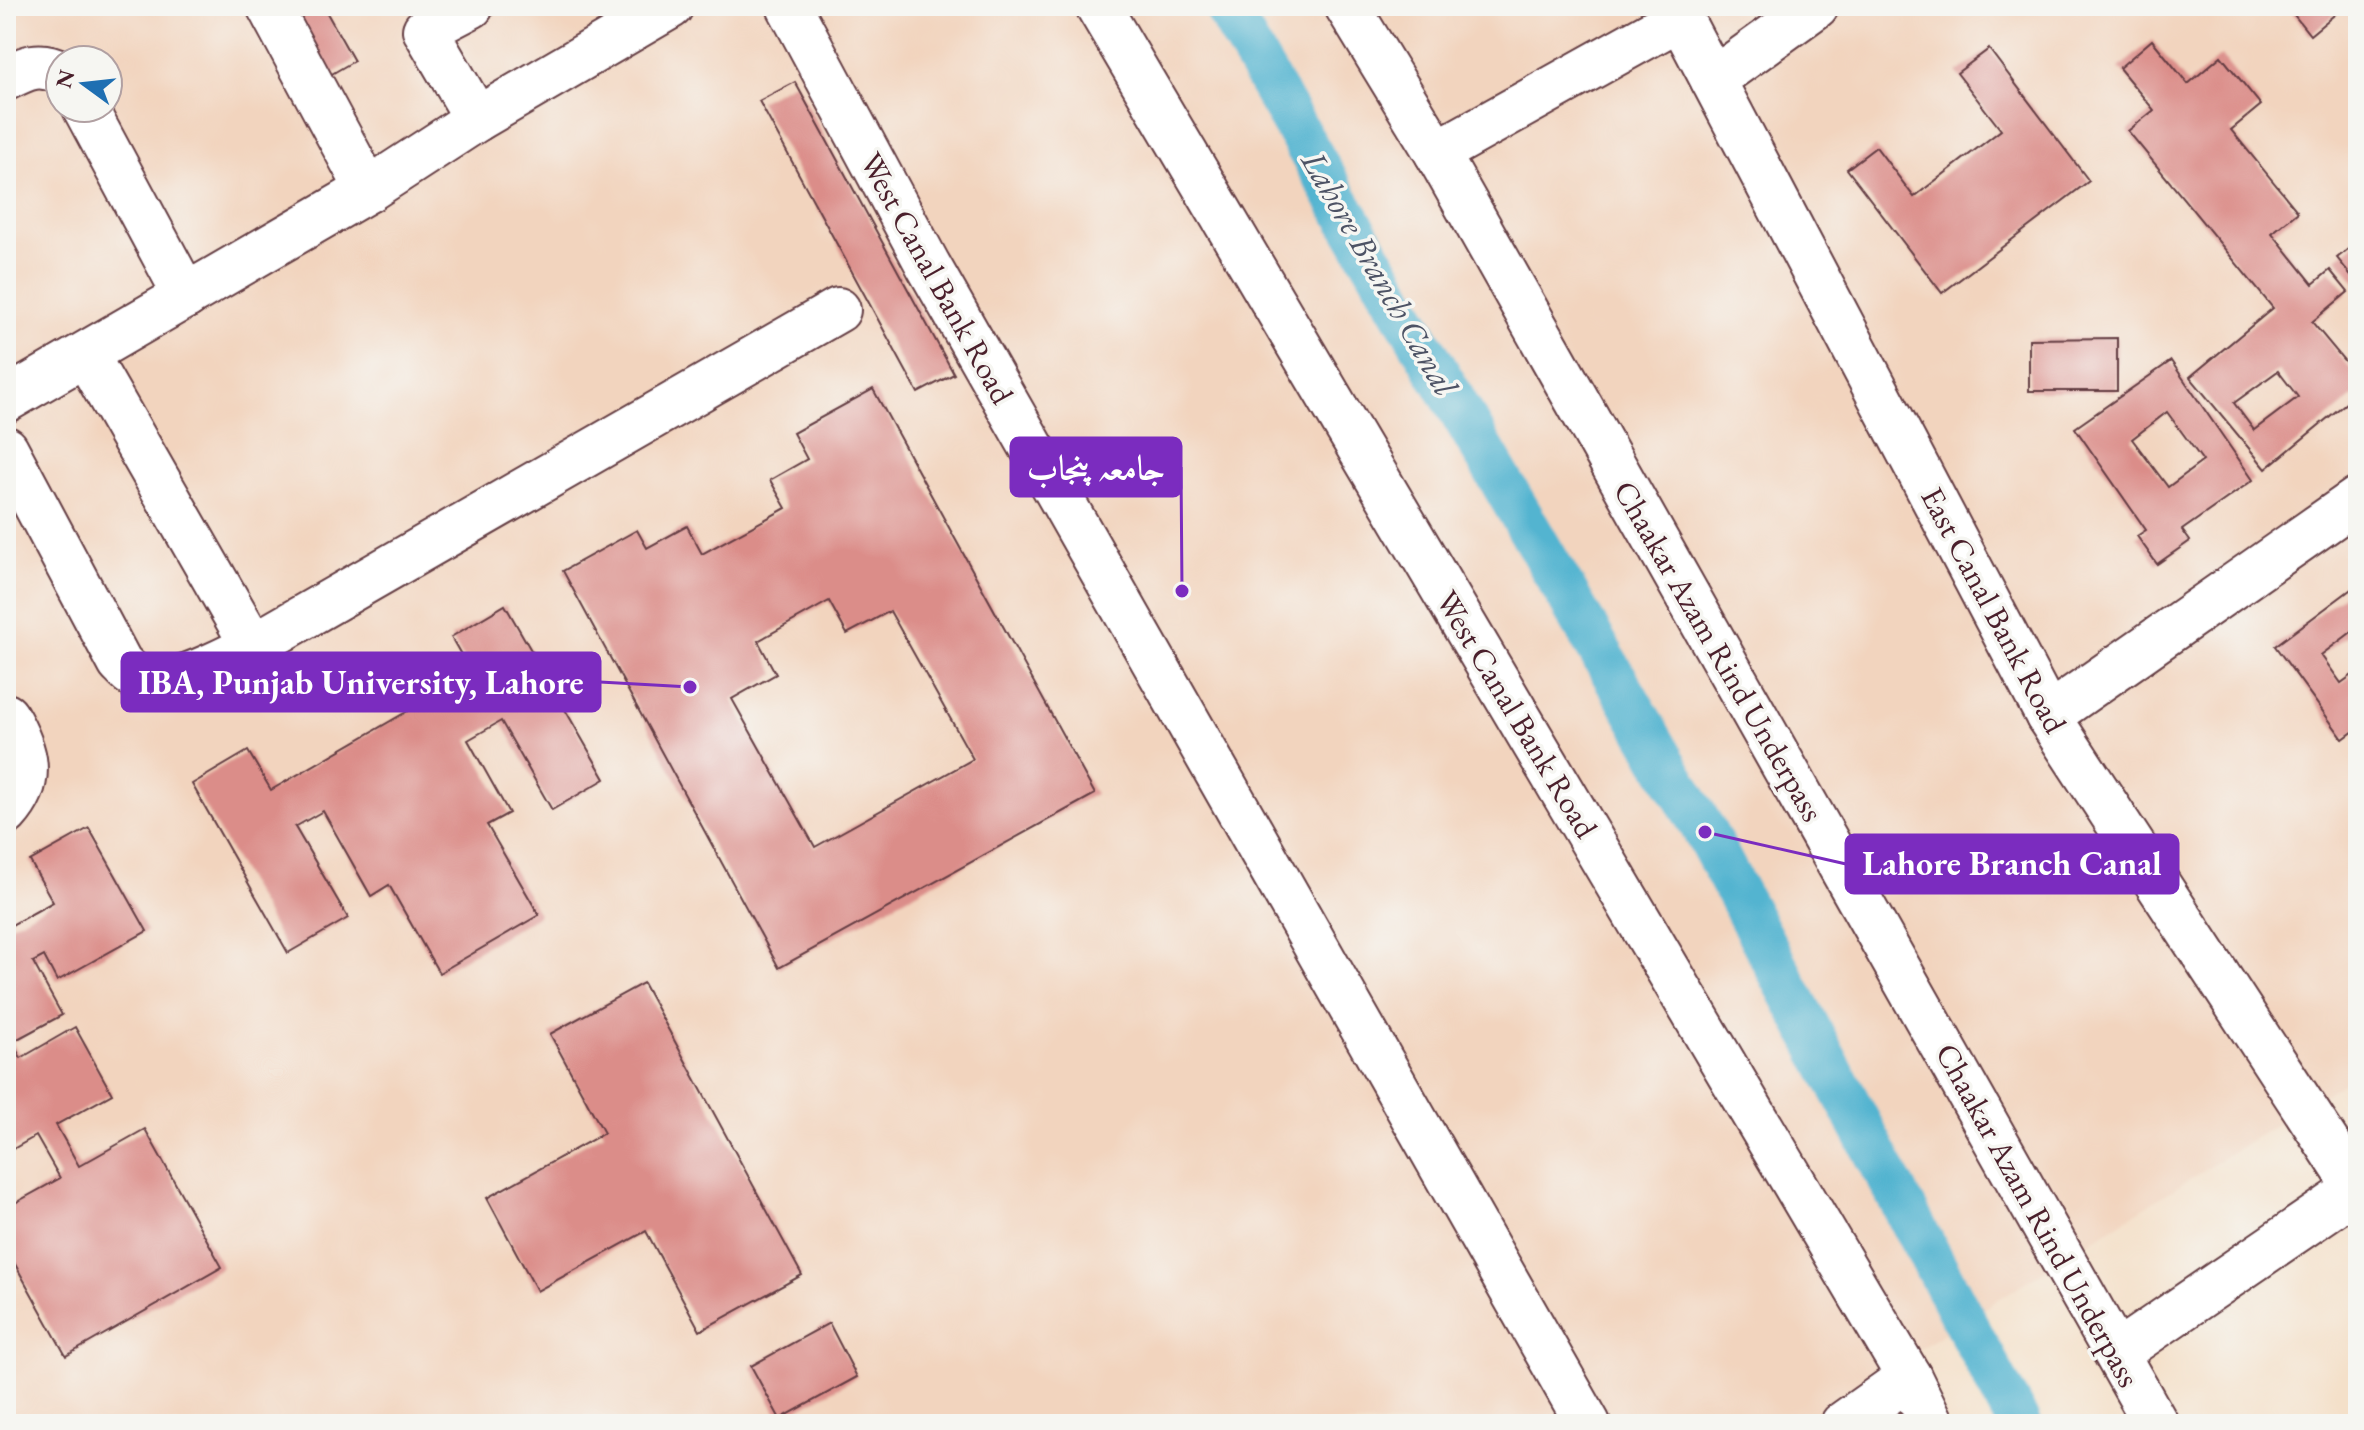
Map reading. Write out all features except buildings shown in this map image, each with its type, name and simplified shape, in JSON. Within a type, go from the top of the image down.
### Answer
[{"type":"main road","points":[[269,6],[368,190]]},
{"type":"main road","points":[[471,6],[425,30],[477,119]]},
{"type":"main road","points":[[7,396],[86,355],[368,190],[477,119],[671,6]]},
{"type":"main road","name":"West Canal Bank Road","points":[[789,6],[928,265],[1588,1424]]},
{"type":"main road","name":"West Canal Bank Road","points":[[1098,6],[1909,1377],[1932,1424]]},
{"type":"main road","name":"Chaakar Azam Rind Underpass","points":[[1347,6],[1437,153],[2156,1424]]},
{"type":"main road","points":[[1713,80],[1816,6]]},
{"type":"main road","points":[[1437,153],[1677,12]]},
{"type":"main road","name":"East Canal Bank Road","points":[[1677,12],[2048,716],[2358,1189]]},
{"type":"main road","points":[[6,78],[30,66],[44,67]]},
{"type":"main road","points":[[94,124],[186,296]]},
{"type":"main road","points":[[6,449],[120,663],[132,675],[154,683],[170,682],[253,646],[838,310]]},
{"type":"main road","points":[[86,355],[253,646]]},
{"type":"main road","points":[[2048,716],[2358,499]]},
{"type":"main road","points":[[6,716],[22,742],[26,767],[18,800],[6,813]]},
{"type":"main road","points":[[2117,1353],[2358,1189]]},
{"type":"main road","points":[[1843,1424],[1909,1377]]},
{"type":"shaded area","points":[[6,6],[2358,6],[2358,1073],[1800,1424],[6,1424]]},
{"type":"waterway","name":"Lahore Branch Canal","points":[[1225,6],[1705,832],[2019,1424]]},
{"type":"place","name":"جامعہ پنجاب","points":[[1182,591]]},
{"type":"place","name":"IBA, Punjab University, Lahore","points":[[690,687]]},
{"type":"place","name":"Lahore Branch Canal","points":[[1705,832]]}]
